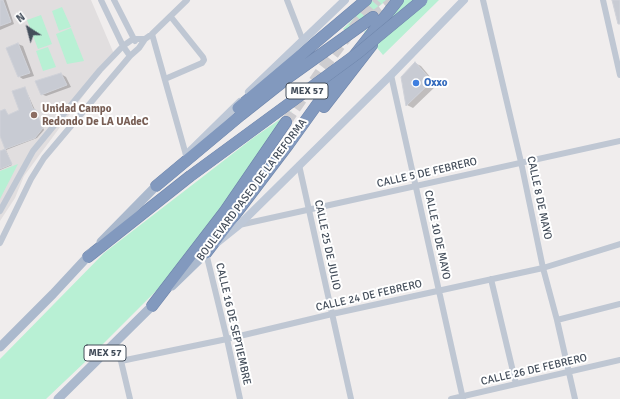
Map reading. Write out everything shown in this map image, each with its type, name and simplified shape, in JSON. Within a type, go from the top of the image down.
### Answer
[{"type":"highway","name":"BOULEVARD PASEO DE LA REFORMA","points":[[206,253],[331,85],[398,0]]},
{"type":"highway","points":[[288,144],[305,130],[322,110],[406,0]]},
{"type":"highway","name":"BOULEVARD PASEO DE LA REFORMA","points":[[88,257],[189,177],[358,53],[422,0]]},
{"type":"highway","points":[[210,131],[363,2]]},
{"type":"highway","points":[[156,186],[289,77],[373,17]]},
{"type":"highway","points":[[152,306],[225,211],[286,122]]},
{"type":"main road","points":[[156,186],[248,93],[345,0]]},
{"type":"main road","points":[[206,253],[238,226],[391,75],[464,0]]},
{"type":"main road","name":"BOULEVARD PASEO DE LA REFORMA","points":[[0,348],[54,294],[102,241],[156,186]]},
{"type":"main road","name":"BOULEVARD PASEO DE LA REFORMA","points":[[58,399],[206,253]]},
{"type":"street","points":[[101,0],[123,46],[130,56]]},
{"type":"street","points":[[114,0],[139,48]]},
{"type":"street","points":[[0,242],[38,167],[70,126],[130,56],[139,48],[145,39],[187,0]]},
{"type":"street","points":[[287,0],[303,41]]},
{"type":"street","name":"CALLE 8 DE MAYO","points":[[483,0],[521,162],[543,268],[557,320],[575,399]]},
{"type":"street","points":[[603,0],[620,75]]},
{"type":"street","points":[[166,79],[202,63],[204,60],[170,17]]},
{"type":"street","points":[[152,34],[166,79],[186,155]]},
{"type":"street","points":[[0,211],[27,160],[100,70],[123,46],[134,39],[145,39]]},
{"type":"street","name":"CALLE 10 DE MAYO","points":[[391,75],[463,398]]},
{"type":"street","name":"CALLE 5 DE FEBRERO","points":[[238,226],[620,140]]},
{"type":"street","points":[[27,160],[38,167]]},
{"type":"street","name":"CALLE 25 DE JULIO","points":[[299,165],[351,399]]},
{"type":"street","name":"CALLE 24 DE FEBRERO","points":[[121,361],[227,339],[332,314],[543,268],[620,244]]},
{"type":"street","name":"CALLE 16 DE SEPTIEMBRE","points":[[206,253],[240,399]]},
{"type":"street","points":[[491,279],[516,384]]},
{"type":"street","points":[[557,320],[620,304]]},
{"type":"street","points":[[112,346],[121,361],[130,399]]},
{"type":"street","name":"CALLE 26 DE FEBRERO","points":[[451,399],[463,398],[620,360]]},
{"type":"shaded area","name":"Unidad Campo Redondo De LA UAdeC","points":[[0,0],[91,0],[114,54],[24,176],[15,198],[0,221]]},
{"type":"green space","points":[[372,0],[387,0],[347,32],[343,29]]},
{"type":"green space","points":[[402,0],[439,0],[383,55],[364,32]]},
{"type":"green space","points":[[62,7],[71,27],[59,31],[52,11]]},
{"type":"green space","points":[[41,15],[52,44],[38,49],[27,20]]},
{"type":"green space","points":[[71,28],[84,61],[67,64],[56,34]]},
{"type":"green space","points":[[48,47],[56,67],[43,71],[36,51]]},
{"type":"green space","points":[[292,111],[225,209],[170,277],[85,362],[46,399],[0,399],[0,359],[104,253],[253,138]]},
{"type":"green space","points":[[18,164],[0,199],[0,171]]},
{"type":"building","points":[[0,0],[3,0],[11,22],[0,26]]},
{"type":"building","points":[[612,0],[620,0],[620,24],[618,24]]},
{"type":"building","points":[[18,43],[30,73],[18,77],[6,48]]},
{"type":"building","name":"Oxxo","points":[[415,62],[432,81],[406,106],[401,77]]},
{"type":"building","points":[[61,73],[67,85],[41,95],[35,81]]},
{"type":"building","points":[[25,87],[33,109],[35,109],[43,128],[35,138],[5,149],[0,136],[0,111],[5,109],[8,115],[19,110],[12,91]]},
{"type":"building","points":[[5,149],[12,164],[0,169],[0,151]]},
{"type":"tunnel","points":[[286,122],[323,68],[377,0]]},
{"type":"tunnel","points":[[373,17],[395,0]]},
{"type":"place","name":"Oxxo","points":[[416,83]]},
{"type":"place","name":"Unidad Campo Redondo De LA UAdeC","points":[[34,115]]}]
